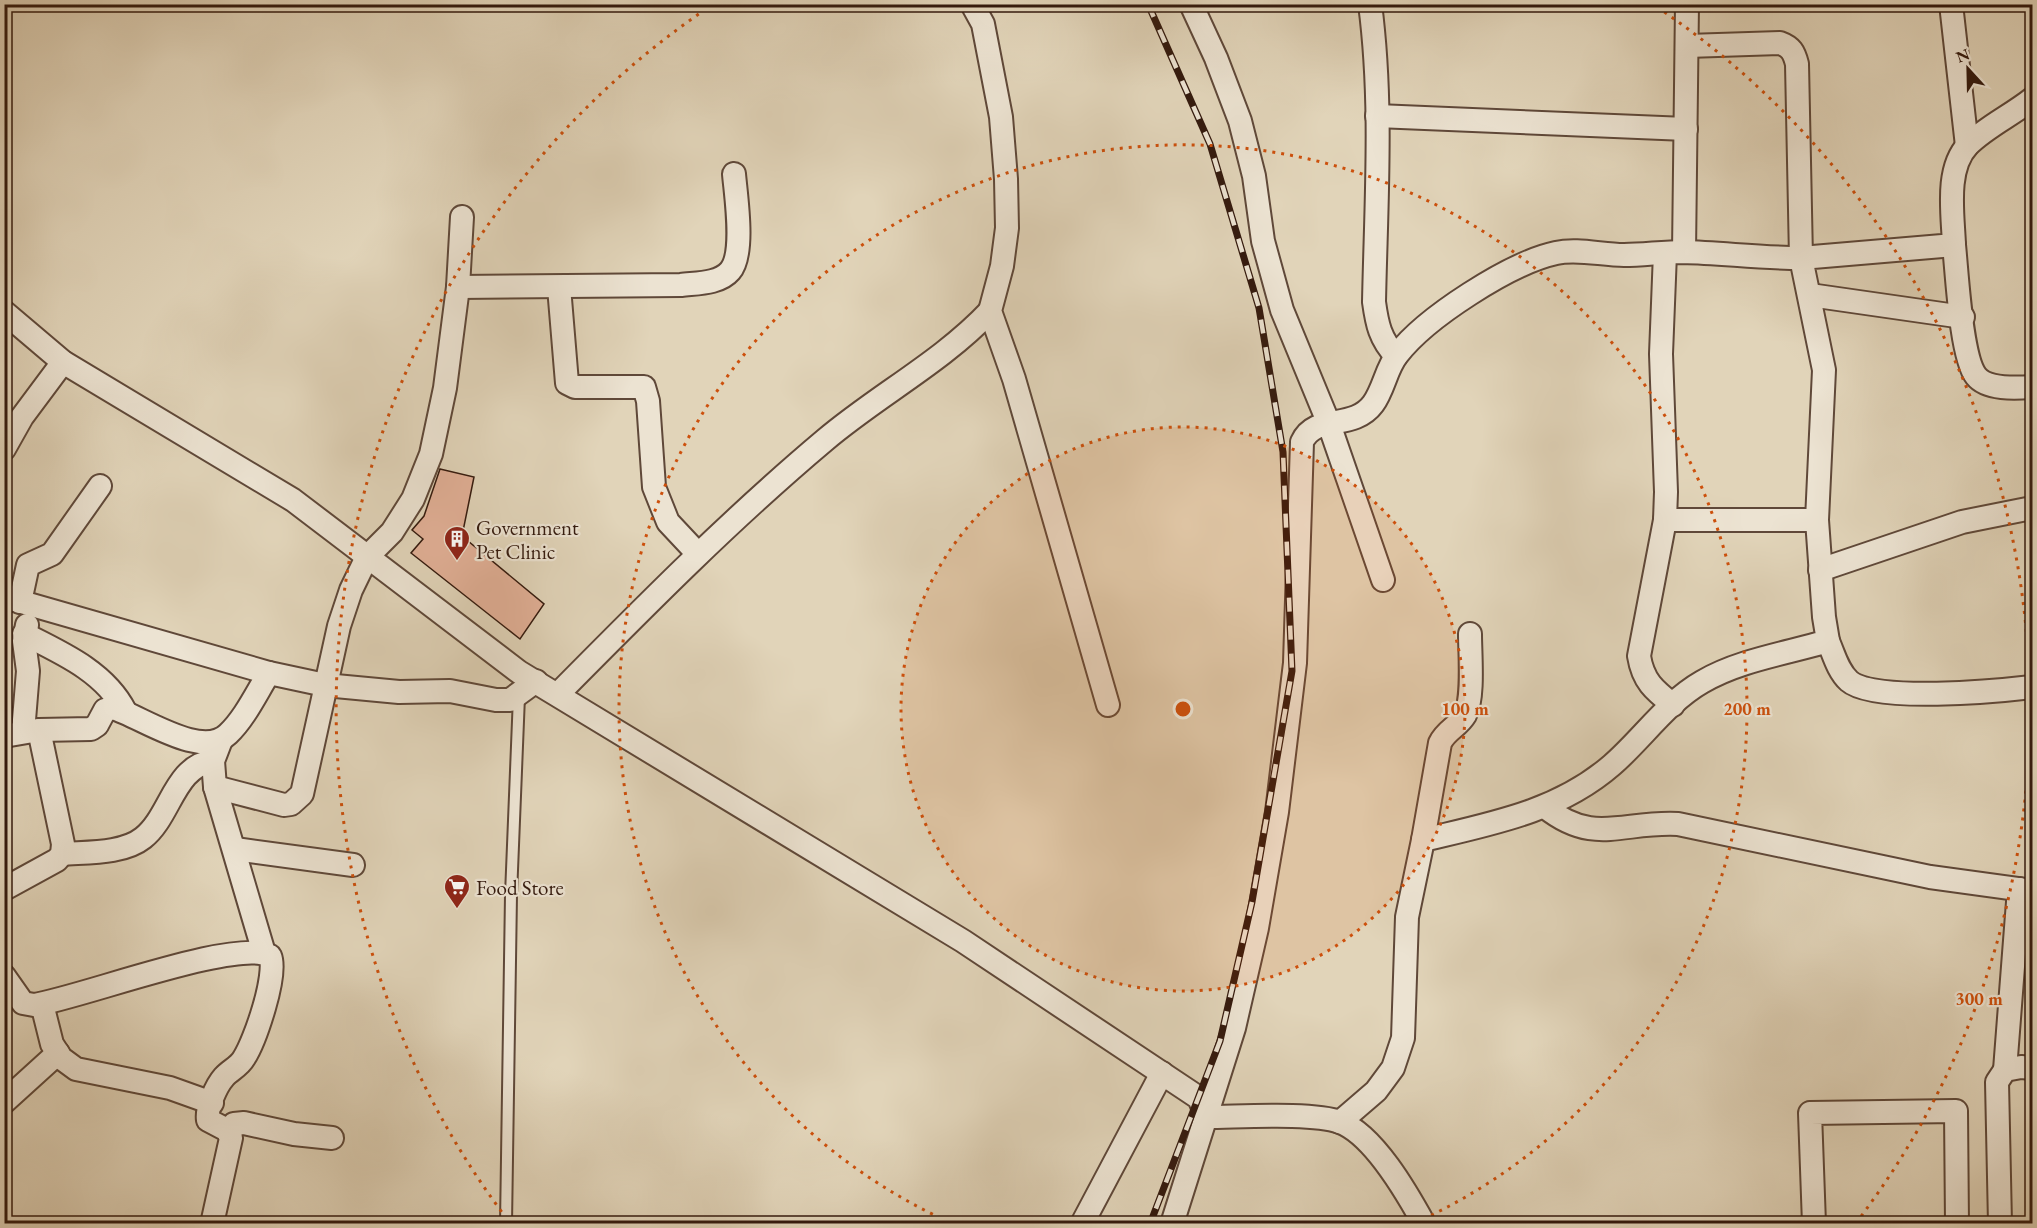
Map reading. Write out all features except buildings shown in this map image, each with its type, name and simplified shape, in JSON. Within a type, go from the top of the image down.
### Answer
[{"type":"street","points":[[558,694],[698,554],[827,438],[966,336],[990,311],[1002,266],[1006,228],[1006,179],[1001,117],[983,24],[972,4]]},
{"type":"street","points":[[1191,4],[1216,58],[1240,121],[1254,176],[1263,240],[1281,310],[1329,424],[1383,580]]},
{"type":"street","points":[[1370,4],[1375,53],[1377,116],[1374,302],[1378,330],[1385,345],[1396,356]]},
{"type":"street","points":[[1673,705],[1651,687],[1642,673],[1639,657],[1665,520],[1666,457],[1660,354],[1675,253],[1686,129],[1687,4]]},
{"type":"street","points":[[1951,4],[1967,146]]},
{"type":"street","points":[[1687,46],[1780,44],[1788,46],[1797,63],[1801,258],[1824,370],[1817,520],[1820,570],[1828,641],[1839,669],[1851,683],[1868,689],[1937,693],[2032,687]]},
{"type":"street","points":[[2032,99],[1967,146],[1956,170],[1952,197],[1954,245],[1970,365],[1977,378],[1992,386],[2032,387]]},
{"type":"street","points":[[1377,116],[1686,129]]},
{"type":"street","points":[[458,287],[681,285],[712,281],[729,273],[736,261],[738,246],[734,174]]},
{"type":"street","points":[[215,787],[284,805],[298,800],[302,794],[339,626],[351,590],[367,557],[392,532],[413,499],[431,454],[445,388],[458,287],[462,217]]},
{"type":"street","points":[[1172,1224],[1234,1028],[1257,928],[1277,812],[1295,663],[1302,442],[1306,432],[1316,426],[1344,422],[1362,415],[1383,386],[1396,356],[1441,313],[1474,291],[1534,260],[1556,253],[1571,251],[1626,255],[1675,253],[1801,258],[1954,245]]},
{"type":"street","points":[[559,287],[567,383],[575,387],[644,387],[648,401],[654,487],[668,522],[698,554]]},
{"type":"street","points":[[1810,295],[1963,317]]},
{"type":"street","points":[[990,311],[1014,379],[1108,705]]},
{"type":"street","points":[[4,312],[63,362],[293,500],[519,672],[527,688]]},
{"type":"street","points":[[4,449],[22,417],[63,362]]},
{"type":"street","points":[[62,854],[57,814],[22,732],[28,671],[19,602],[28,565],[52,554],[100,486]]},
{"type":"street","points":[[1820,570],[1962,522],[2032,508]]},
{"type":"street","points":[[1665,520],[1817,520]]},
{"type":"street","points":[[19,602],[269,673],[325,685],[399,692],[450,691],[496,700],[510,700],[527,688],[558,694],[963,941],[1199,1098],[1207,1117]]},
{"type":"street","points":[[24,634],[74,659],[112,692],[125,711]]},
{"type":"street","points":[[1341,1122],[1376,1091],[1388,1076],[1403,1038],[1407,916],[1440,743],[1444,733],[1461,721],[1469,705],[1470,634]]},
{"type":"street","points":[[1423,840],[1545,807],[1579,789],[1611,766],[1673,705],[1702,682],[1736,668],[1828,641]]},
{"type":"street","points":[[4,890],[52,863],[62,854],[112,849],[143,838],[156,824],[193,767],[217,751],[230,734],[269,673]]},
{"type":"street","points":[[22,732],[91,729],[97,725],[105,710],[113,708],[125,711],[160,729],[211,744],[217,751],[215,787],[264,953]]},
{"type":"street","points":[[1545,807],[1564,823],[1583,829],[1607,830],[1653,823],[1678,824],[1906,873],[2026,890],[2005,1070],[1997,1082],[2000,1224]]},
{"type":"street","points":[[235,849],[353,865]]},
{"type":"street","points":[[4,976],[23,1003],[42,1004],[201,960],[244,953],[264,953],[270,956],[274,963],[266,1002],[245,1057],[224,1078],[212,1103],[208,1120],[230,1133]]},
{"type":"street","points":[[42,1004],[52,1044],[58,1053],[76,1069],[170,1088],[212,1103]]},
{"type":"street","points":[[4,1102],[58,1053]]},
{"type":"street","points":[[2005,1070],[2021,1067],[2032,1068]]},
{"type":"street","points":[[1082,1224],[1162,1073]]},
{"type":"street","points":[[1814,1224],[1810,1113],[1956,1111],[1958,1224]]},
{"type":"street","points":[[1207,1117],[1303,1117],[1341,1122],[1373,1147],[1403,1187],[1424,1224]]},
{"type":"street","points":[[212,1224],[231,1128],[238,1122],[294,1134],[332,1138]]},
{"type":"lane","points":[[506,1224],[511,906],[527,688]]},
{"type":"railway","points":[[1148,4],[1210,144],[1259,308],[1283,452],[1292,671],[1252,902],[1220,1041],[1150,1224]]},
{"type":"place","name":"Government Pet Clinic","points":[[457,562]]},
{"type":"place","name":"Food Store","points":[[457,910]]}]
